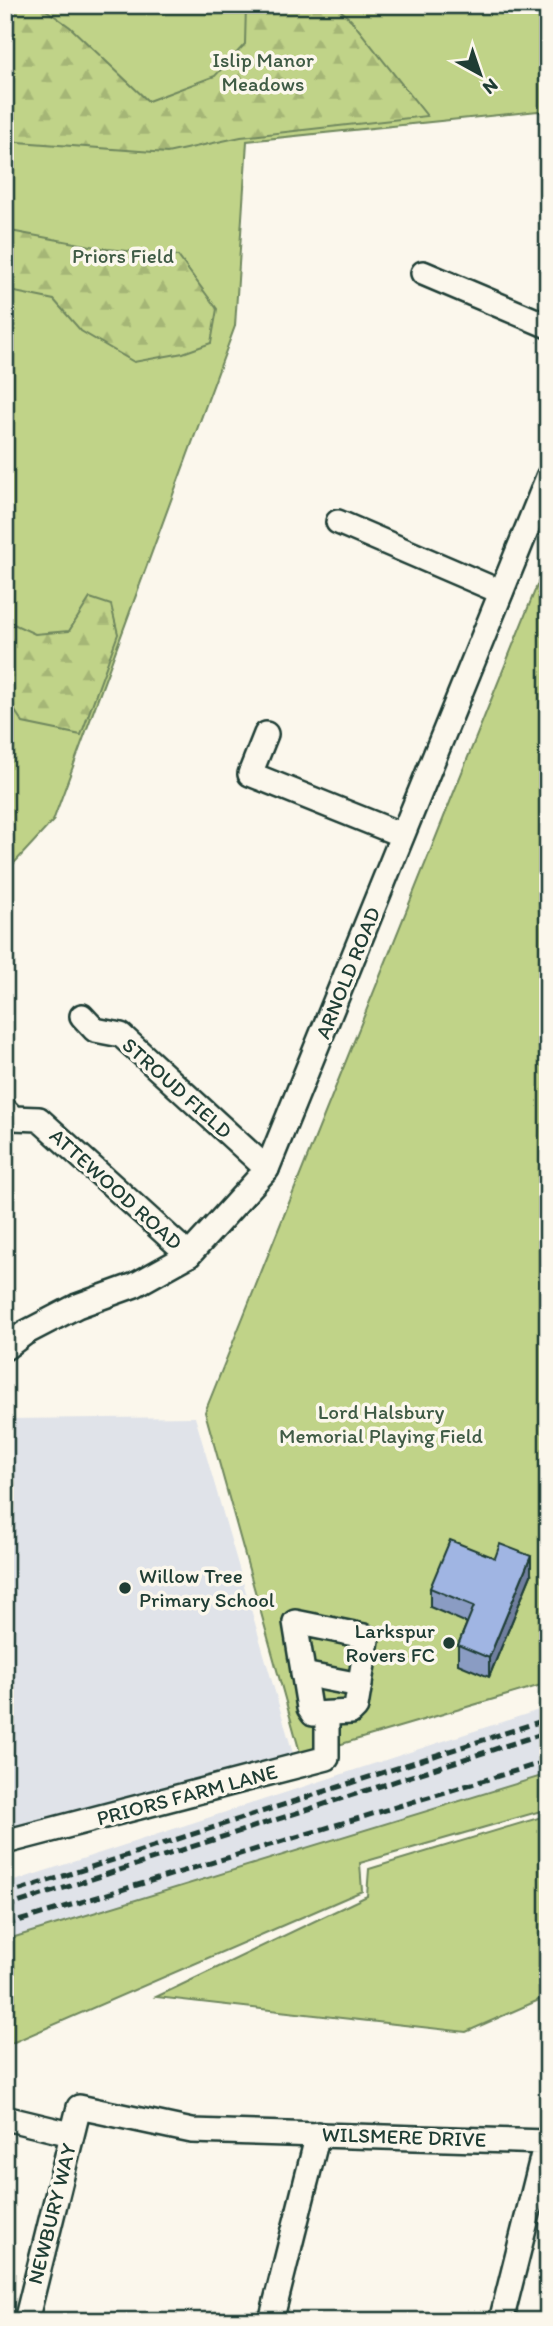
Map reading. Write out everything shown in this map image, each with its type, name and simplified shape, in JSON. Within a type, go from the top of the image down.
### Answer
[{"type":"street","points":[[423,274],[548,326]]},
{"type":"street","name":"ARNOLD ROAD","points":[[5,1348],[25,1333],[76,1306],[135,1285],[189,1255],[267,1169],[548,477]]},
{"type":"street","points":[[338,522],[501,592]]},
{"type":"street","points":[[266,734],[250,774],[402,835]]},
{"type":"street","name":"STROUD FIELD","points":[[82,1016],[95,1030],[121,1035],[267,1169]]},
{"type":"street","name":"ATTEWOOD ROAD","points":[[5,1110],[13,1118],[39,1119],[189,1255]]},
{"type":"street","points":[[295,1622],[364,1636],[369,1646],[360,1685],[356,1707],[351,1712],[327,1716],[313,1714],[309,1708],[295,1622]]},
{"type":"street","points":[[303,1674],[360,1685]]},
{"type":"street","name":"PRIORS FARM LANE","points":[[5,1842],[327,1758],[327,1716]]},
{"type":"street","name":"WILSMERE DRIVE","points":[[79,2107],[192,2131],[547,2142],[501,2321]]},
{"type":"street","name":"NEWBURY WAY","points":[[26,2321],[79,2107]]},
{"type":"street","points":[[5,2118],[71,2134]]},
{"type":"street","points":[[271,2321],[318,2134]]},
{"type":"shaded area","name":"Willow Tree Primary School","points":[[195,1417],[294,1757],[5,1837],[5,1419]]},
{"type":"shaded area","points":[[548,1707],[548,1774],[5,1940],[5,1884]]},
{"type":"green space","name":"Priors Field","points":[[5,5],[548,5],[548,115],[538,111],[247,141],[235,326],[53,821],[5,873]]},
{"type":"green space","name":"Islip Manor Meadows","points":[[5,5],[39,5],[70,27],[148,101],[215,76],[245,44],[246,5],[335,5],[351,20],[427,116],[241,137],[167,153],[5,141]]},
{"type":"green space","points":[[5,230],[107,249],[178,256],[217,309],[211,343],[183,353],[134,362],[81,331],[54,300],[5,290]]},
{"type":"green space","name":"Lord Halsbury Memorial Playing Field","points":[[548,558],[548,1683],[301,1756],[205,1412]]},
{"type":"green space","points":[[90,598],[111,605],[118,634],[81,735],[23,723],[5,696],[5,620],[35,634],[69,631]]},
{"type":"green space","points":[[548,1774],[548,1809],[360,1863],[362,1891],[5,2046],[5,1940]]},
{"type":"green space","points":[[548,1815],[548,1996],[466,2032],[156,1997],[367,1896],[369,1869]]},
{"type":"building","points":[[450,1540],[495,1558],[500,1544],[531,1556],[489,1658],[458,1645],[474,1606],[430,1588]]},
{"type":"railway","points":[[5,1895],[548,1719]]},
{"type":"railway","points":[[5,1907],[548,1732]]},
{"type":"railway","points":[[5,1925],[548,1761]]},
{"type":"place","name":"Willow Tree Primary School","points":[[125,1588]]},
{"type":"place","name":"Larkspur Rovers FC","points":[[449,1643]]}]
